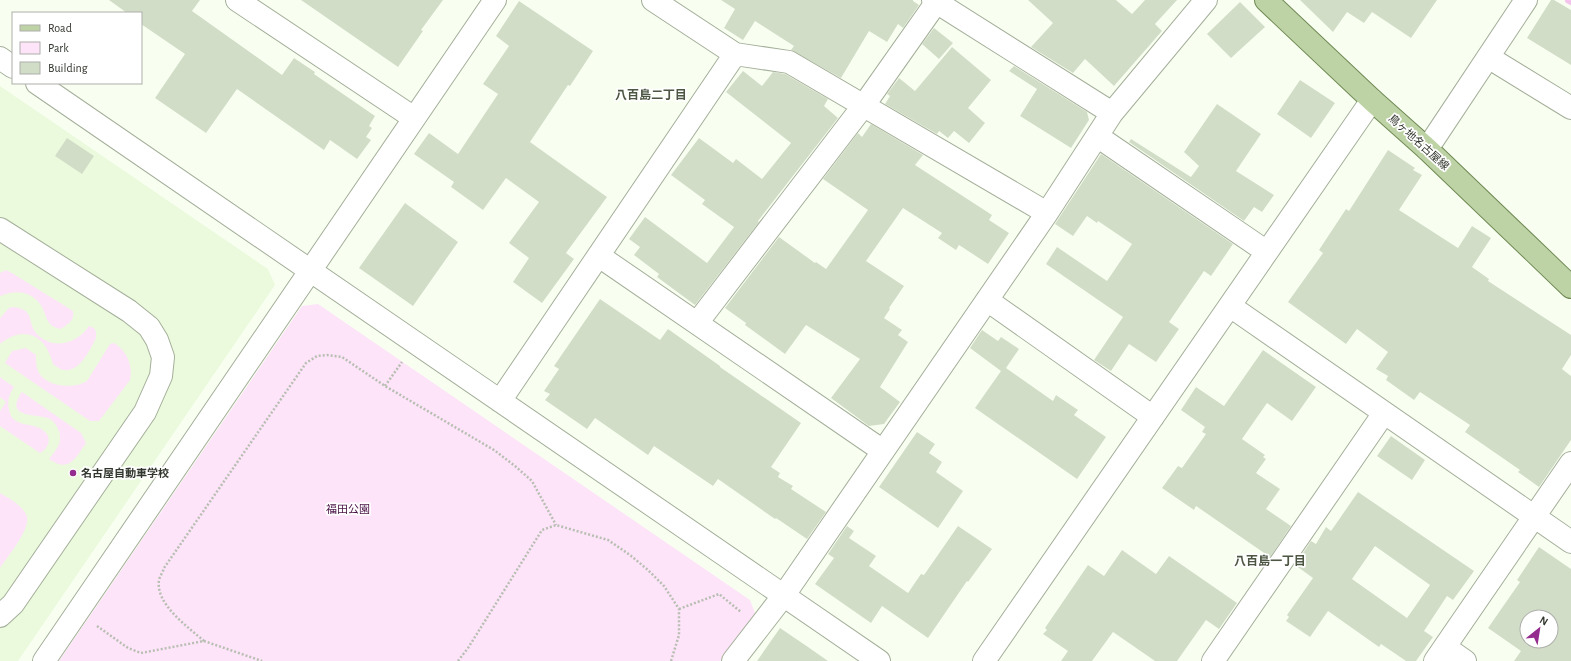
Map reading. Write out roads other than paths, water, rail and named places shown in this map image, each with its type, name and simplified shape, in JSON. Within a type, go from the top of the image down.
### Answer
[{"type":"main road","name":"鳥ヶ地名古屋線","points":[[1266,0],[1372,100],[1427,149],[1571,287]]},
{"type":"street","points":[[237,0],[414,118]]},
{"type":"street","points":[[44,661],[495,0]]},
{"type":"street","points":[[653,0],[735,54],[789,62],[1047,213]]},
{"type":"street","points":[[733,661],[784,595],[1047,213],[1112,113],[1206,0]]},
{"type":"street","points":[[1427,149],[1526,0]]},
{"type":"street","points":[[697,323],[864,105],[936,1],[1112,113]]},
{"type":"street","points":[[500,401],[735,54]]},
{"type":"street","points":[[1488,57],[1571,108]]},
{"type":"street","points":[[0,58],[12,66]]},
{"type":"street","points":[[38,84],[879,661]]},
{"type":"street","points":[[984,661],[1372,100]]},
{"type":"street","points":[[1097,136],[1267,252]]},
{"type":"street","points":[[0,229],[129,311],[149,327],[157,340],[163,357],[161,376],[145,412],[18,598],[0,616]]},
{"type":"street","points":[[599,256],[883,451]]},
{"type":"street","points":[[987,300],[1153,417]]},
{"type":"street","points":[[1230,306],[1571,542]]},
{"type":"street","points":[[1213,661],[1384,413]]},
{"type":"street","points":[[1465,661],[1440,654],[1571,463]]},
{"type":"place","name":"名古屋自動車学校","points":[[73,473]]},
{"type":"district","name":"八百島二丁目","points":[[651,95]]},
{"type":"district","name":"八百島一丁目","points":[[1270,561]]},
{"type":"park label","name":"福田公園","points":[[348,509]]}]
